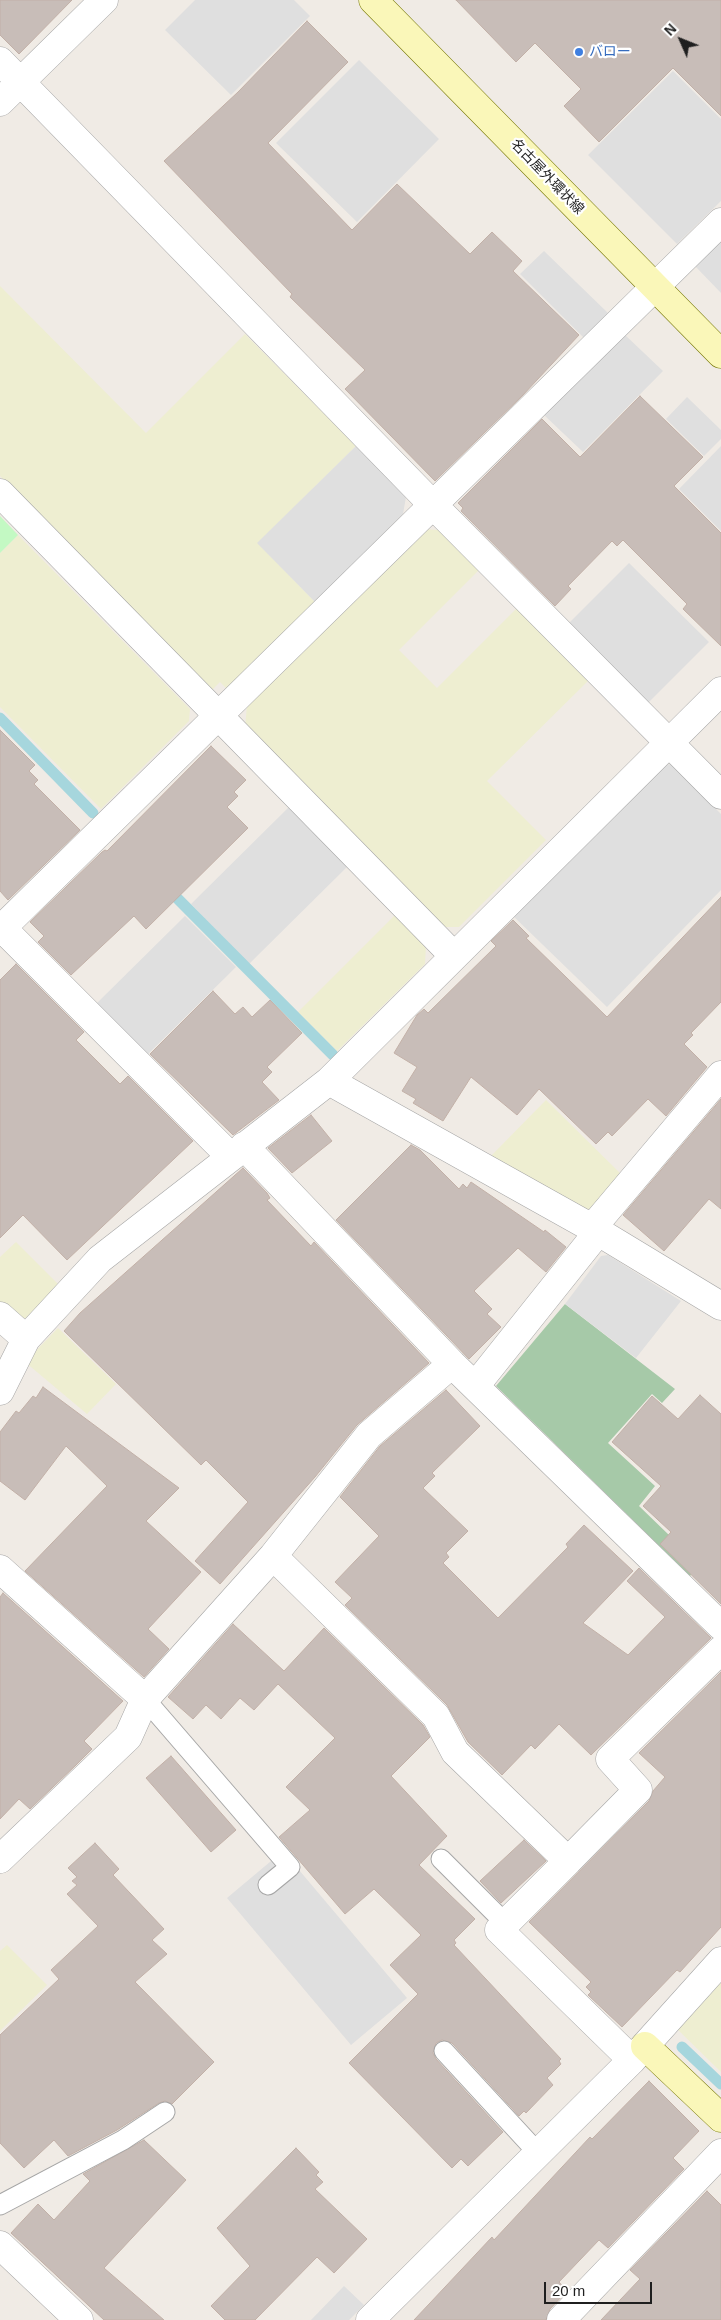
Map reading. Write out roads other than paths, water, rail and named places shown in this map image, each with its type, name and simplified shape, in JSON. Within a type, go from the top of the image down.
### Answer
[{"type":"main road","name":"名古屋外環状線","points":[[373,0],[721,354]]},
{"type":"main road","points":[[638,2053],[721,2118]]},
{"type":"street","points":[[0,102],[104,0]]},
{"type":"street","points":[[0,61],[433,505],[721,795]]},
{"type":"street","points":[[721,222],[1,928],[238,1152],[721,1626]]},
{"type":"street","points":[[0,493],[454,956]]},
{"type":"street","points":[[0,1391],[26,1339],[100,1259],[329,1080],[721,691]]},
{"type":"street","points":[[476,1385],[595,1230],[721,1075]]},
{"type":"street","points":[[329,1080],[595,1230],[721,1306]]},
{"type":"street","points":[[0,1316],[26,1339]]},
{"type":"street","points":[[0,1858],[128,1736],[145,1699],[273,1556],[369,1436],[452,1364]]},
{"type":"street","points":[[273,1556],[436,1716],[455,1752],[568,1861]]},
{"type":"street","points":[[0,1570],[145,1699]]},
{"type":"street","points":[[638,2053],[500,1930],[638,1790],[610,1759],[721,1650]]},
{"type":"street","points":[[370,2320],[638,2053],[721,1961]]},
{"type":"street","points":[[561,2320],[721,2153]]},
{"type":"street","points":[[0,2245],[78,2320]]},
{"type":"lane","points":[[145,1699],[290,1867],[268,1885]]},
{"type":"lane","points":[[441,1859],[506,1924]]},
{"type":"lane","points":[[444,2051],[538,2152]]},
{"type":"lane","points":[[0,2205],[123,2140],[166,2112]]},
{"type":"waterway","points":[[0,718],[93,813]]},
{"type":"waterway","points":[[167,888],[333,1055]]},
{"type":"waterway","points":[[682,2047],[721,2084]]},
{"type":"place","name":"バロー","points":[[579,52]]}]
